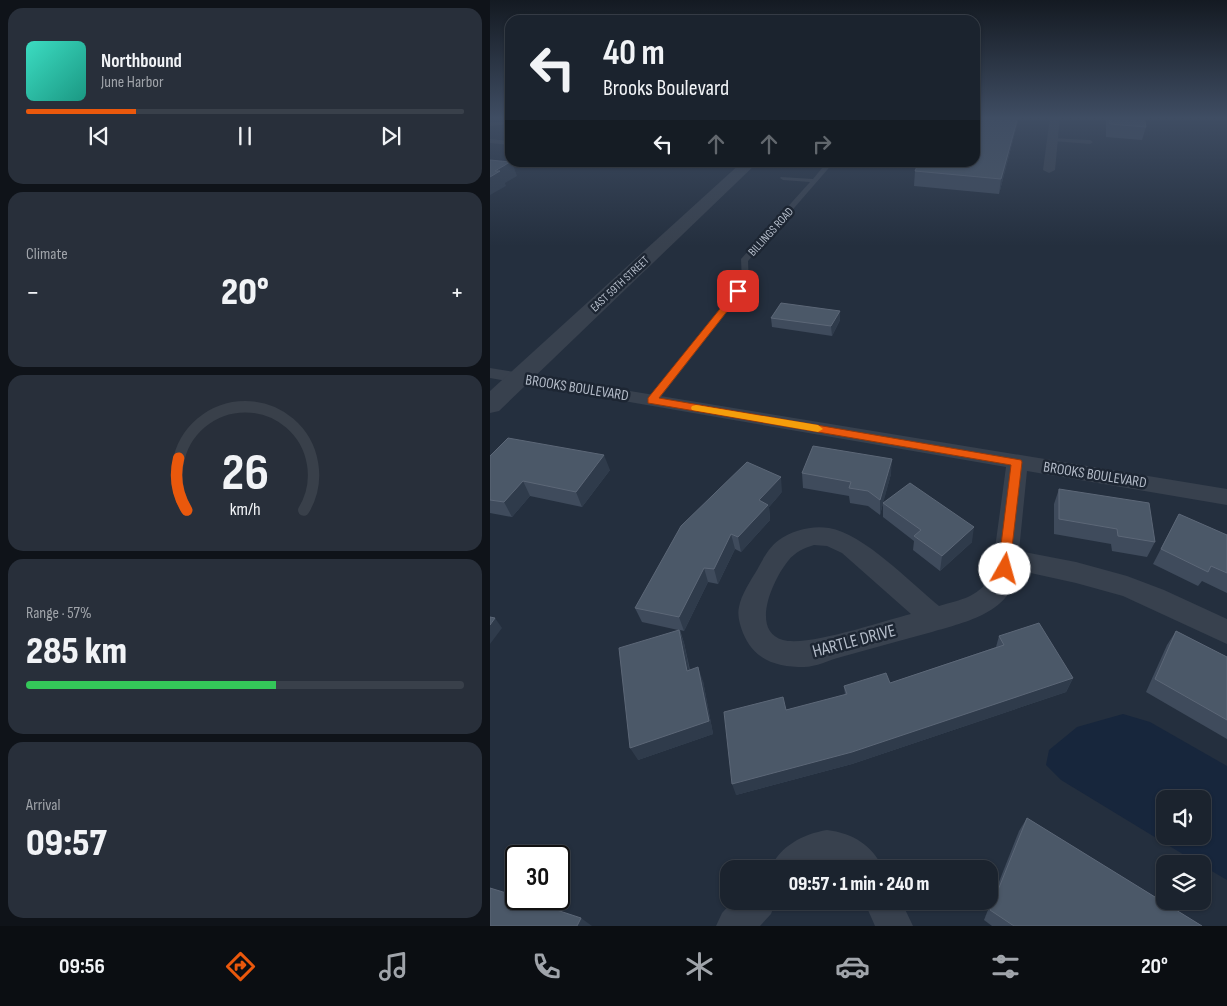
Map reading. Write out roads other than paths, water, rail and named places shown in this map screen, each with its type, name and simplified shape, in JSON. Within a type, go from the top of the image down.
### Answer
[{"type":"street","points":[[1049,170],[1050,160]]},
{"type":"street","name":"EAST 59TH STREET","points":[[490,405],[747,167]]},
{"type":"street","name":"BROOKS BOULEVARD","points":[[490,373],[1227,497]]},
{"type":"street","name":"HARTLE DRIVE","points":[[935,619],[851,546],[835,538],[825,536],[814,536],[799,540],[779,554],[772,564],[752,608],[753,624],[759,638],[772,649],[784,653],[807,654],[935,619],[967,610],[990,598],[1003,581],[1017,462]]},
{"type":"street","points":[[1006,558],[1082,573],[1112,582],[1178,608],[1227,632]]},
{"type":"street","points":[[795,860],[822,847],[843,850],[851,854],[857,860]]},
{"type":"street","points":[[735,926],[750,910]]},
{"type":"street","points":[[886,910],[894,926]]},
{"type":"lane","name":"BILLINGS ROAD","points":[[652,400],[746,282],[744,261],[827,167]]},
{"type":"lane","points":[[783,178],[816,181]]},
{"type":"water","points":[[1123,714],[1150,722],[1227,766],[1227,880],[1211,871],[1211,855],[1184,855],[1168,845],[1211,845],[1211,790],[1156,790],[1156,838],[1061,780],[1046,765],[1049,750],[1077,727]]}]
